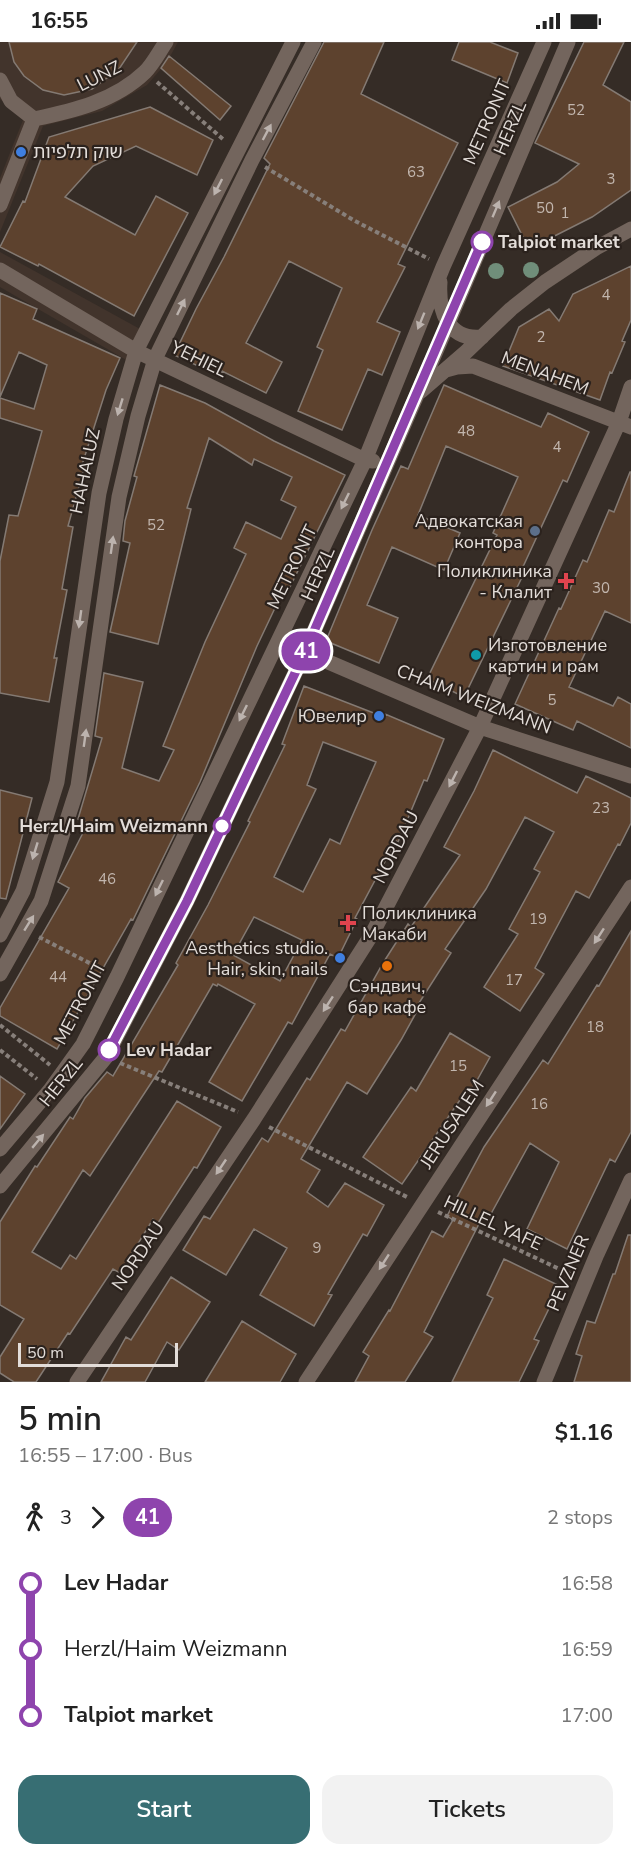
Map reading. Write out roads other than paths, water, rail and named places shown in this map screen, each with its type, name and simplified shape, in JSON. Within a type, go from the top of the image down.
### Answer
[{"type":"street","name":"LUNZ","points":[[34,119],[66,113],[117,92],[145,72],[166,42]]},
{"type":"street","name":"HAHALUZ","points":[[0,935],[23,891],[57,782],[99,493],[116,419],[136,351],[292,42]]},
{"type":"street","points":[[0,974],[41,901],[78,786],[119,497],[138,416],[155,359],[252,160],[314,42]]},
{"type":"street","name":"METRONIT","points":[[0,1149],[50,1090],[83,1044],[117,977],[365,460],[443,267],[544,42]]},
{"type":"street","name":"HERZL","points":[[0,1186],[106,1057],[187,901],[305,652],[568,42]]},
{"type":"street","points":[[0,80],[11,101],[34,119],[0,205]]},
{"type":"street","points":[[415,398],[545,282],[596,248],[631,229]]},
{"type":"street","points":[[443,267],[440,302],[448,322],[453,329],[466,337],[482,337]]},
{"type":"street","name":"YEHIEL","points":[[0,270],[136,351],[365,460]]},
{"type":"street","name":"MENAHEM","points":[[444,372],[457,367],[473,366],[625,424]]},
{"type":"street","name":"NORDAU","points":[[77,1382],[254,1119],[372,934],[480,727],[625,424],[631,387]]},
{"type":"street","points":[[365,460],[376,461],[390,457]]},
{"type":"street","name":"CHAIM WEIZMANN","points":[[305,652],[480,727],[631,776]]},
{"type":"street","name":"JERUSALEM","points":[[306,1382],[631,887]]},
{"type":"street","name":"PEVZNER","points":[[544,1382],[585,1281],[631,1180]]},
{"type":"place","name":"שוק תלפיות","points":[[21,152]]},
{"type":"place","name":"Talpiot market","points":[[482,242]]},
{"type":"place","name":"Адвокатская контора","points":[[535,531]]},
{"type":"place","name":"Поликлиника - Клалит","points":[[566,581]]},
{"type":"place","name":"Изготовление картин и рам","points":[[476,655]]},
{"type":"place","name":"Ювелир","points":[[379,716]]},
{"type":"place","name":"Herzl/Haim Weizmann","points":[[222,826]]},
{"type":"place","name":"Поликлиника Макаби","points":[[348,923]]},
{"type":"place","name":"Aesthetics studio. Hair, skin, nails","points":[[340,958]]},
{"type":"place","name":"Сэндвич, бар кафе","points":[[387,966]]},
{"type":"place","name":"Lev Hadar","points":[[109,1050]]}]
